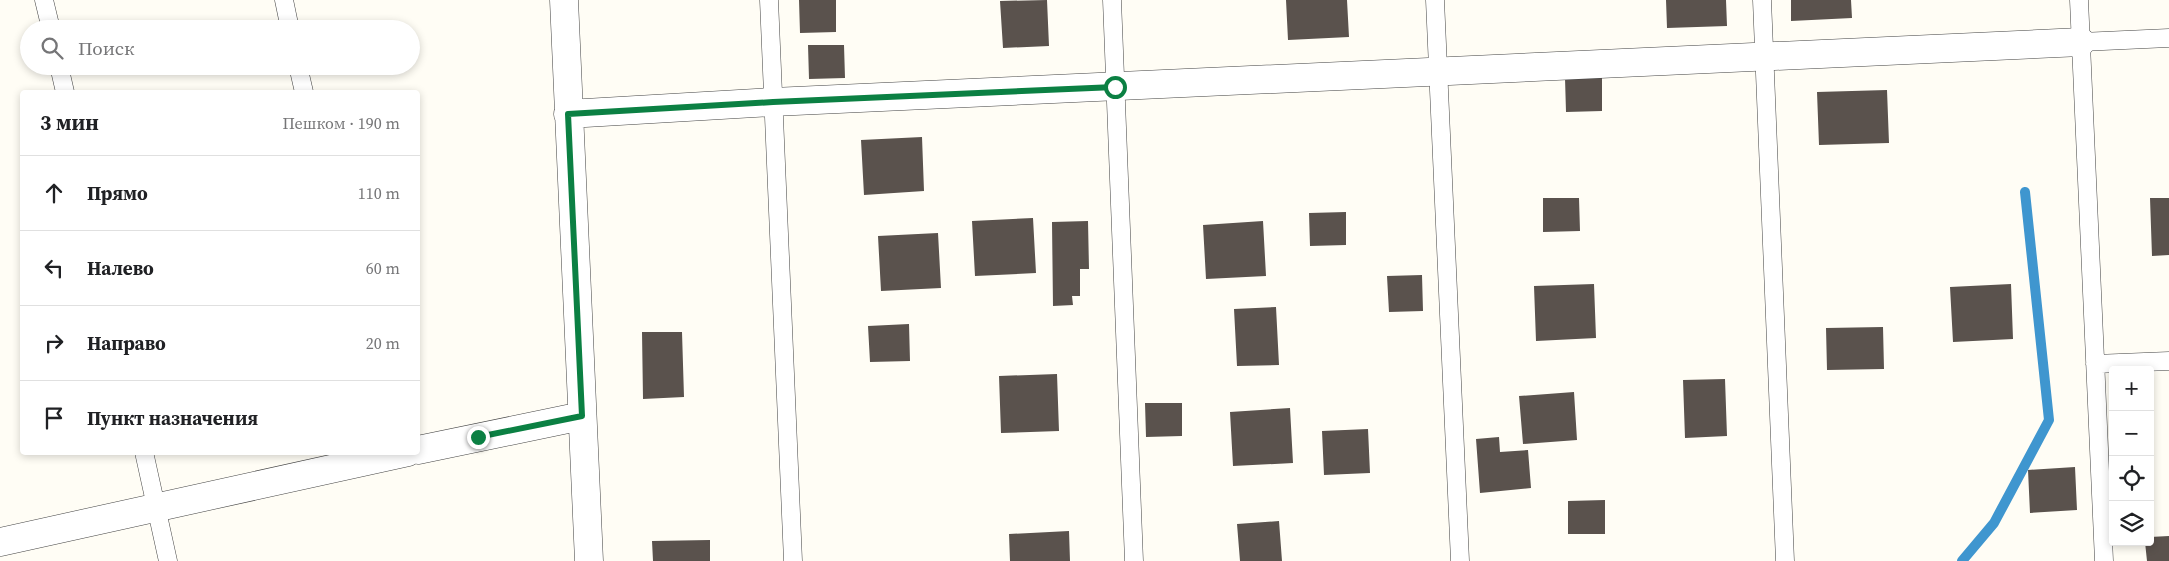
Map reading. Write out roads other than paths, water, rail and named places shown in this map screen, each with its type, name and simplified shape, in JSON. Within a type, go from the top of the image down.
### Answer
[{"type":"street","points":[[564,0],[589,561]]},
{"type":"street","points":[[568,114],[773,102],[2081,42]]},
{"type":"street","points":[[420,450],[582,416]]},
{"type":"street","points":[[0,542],[388,455]]},
{"type":"lane","points":[[44,0],[49,20]]},
{"type":"lane","points":[[284,0],[288,20]]},
{"type":"lane","points":[[769,0],[793,561]]},
{"type":"lane","points":[[1112,0],[1134,561]]},
{"type":"lane","points":[[1435,0],[1460,561]]},
{"type":"lane","points":[[1762,0],[1785,561]]},
{"type":"lane","points":[[2079,0],[2104,561]]},
{"type":"lane","points":[[2081,42],[2169,38]]},
{"type":"lane","points":[[61,75],[65,90]]},
{"type":"lane","points":[[300,75],[304,90]]},
{"type":"lane","points":[[2095,364],[2169,361]]},
{"type":"lane","points":[[145,455],[168,561]]},
{"type":"waterway","points":[[1962,561],[1994,523],[2049,420],[2025,192]]}]
